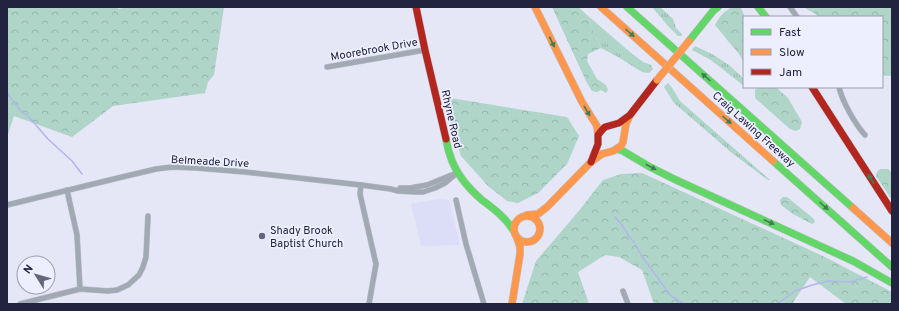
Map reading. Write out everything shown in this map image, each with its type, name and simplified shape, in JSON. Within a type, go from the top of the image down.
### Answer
[{"type":"main road","name":"Rhyne Road","points":[[416,7],[450,156],[466,184],[477,195],[504,216],[512,226],[513,230]]},
{"type":"main road","points":[[535,7],[574,87],[597,126],[598,144],[591,162]]},
{"type":"main road","name":"Craig Lawing Freeway","points":[[601,7],[892,267]]},
{"type":"main road","name":"Craig Lawing Freeway","points":[[628,7],[892,243]]},
{"type":"main road","points":[[758,7],[765,16]]},
{"type":"main road","points":[[504,216],[511,219],[538,214],[547,207],[591,162],[602,154],[621,146],[626,124],[630,115],[715,8]]},
{"type":"main road","points":[[813,88],[892,211]]},
{"type":"main road","points":[[598,135],[605,127],[619,123],[630,115]]},
{"type":"main road","points":[[598,144],[603,149],[624,151],[650,167],[674,179],[853,261],[892,283]]},
{"type":"main road","points":[[520,254],[523,249],[539,235],[540,226],[547,207]]},
{"type":"main road","points":[[512,304],[520,254],[520,247],[513,230],[514,225],[519,218],[532,216],[540,226]]},
{"type":"main road","points":[[517,238],[524,242],[532,241]]},
{"type":"street","points":[[790,7],[796,16]]},
{"type":"street","name":"Moorebrook Drive","points":[[327,67],[425,50]]},
{"type":"street","points":[[839,88],[851,116],[865,136]]},
{"type":"street","name":"Belmeade Drive","points":[[7,205],[156,169],[180,167],[361,184],[398,191],[416,192],[427,191],[435,188],[445,183],[458,172]]},
{"type":"street","points":[[361,184],[360,194],[376,264],[369,304]]},
{"type":"street","points":[[67,190],[77,235],[80,288]]},
{"type":"street","points":[[456,200],[466,244],[484,304]]},
{"type":"street","points":[[20,304],[30,303],[80,288],[108,291],[117,290],[128,285],[139,275],[144,267],[146,257],[148,216]]},
{"type":"street","points":[[623,291],[628,304]]},
{"type":"shaded area","points":[[438,199],[449,200],[460,245],[421,246],[411,204]]},
{"type":"green space","points":[[7,7],[118,7],[118,9],[129,7],[224,7],[214,75],[208,82],[205,93],[113,106],[72,137],[14,116],[7,137]]},
{"type":"green space","points":[[552,7],[578,7],[587,15],[601,48],[588,54],[587,61],[597,79],[606,85],[608,90],[606,93],[601,90],[597,92],[592,91]]},
{"type":"green space","points":[[652,7],[660,7],[673,19],[676,28],[682,36],[678,36]]},
{"type":"green space","points":[[733,7],[741,8],[745,16],[743,16],[743,60],[715,25],[722,14]]},
{"type":"green space","points":[[803,7],[892,7],[892,76],[883,75],[883,16],[818,16]]},
{"type":"green space","points":[[587,15],[630,52],[643,62],[651,65],[653,69],[649,73],[642,72],[601,48]]},
{"type":"green space","points":[[695,46],[712,54],[729,65],[743,78],[743,85],[711,60],[692,50]]},
{"type":"green space","points":[[668,83],[680,101],[770,180],[732,153],[674,103],[664,87]]},
{"type":"green space","points":[[757,88],[778,88],[788,98],[802,122],[800,129],[796,131],[790,129],[755,98],[755,90]]},
{"type":"green space","points":[[444,97],[567,117],[579,136],[567,164],[538,193],[518,203],[507,201],[488,186],[461,156]]},
{"type":"green space","points":[[880,169],[888,169],[892,173],[892,200],[876,176]]},
{"type":"green space","points":[[642,173],[825,257],[892,292],[892,304],[846,304],[810,277],[792,304],[654,304],[642,270],[619,257],[605,255],[578,272],[589,304],[522,304],[536,261],[603,180],[621,174]]},
{"type":"green space","points":[[783,197],[787,197],[814,219],[815,222],[812,224],[793,214],[781,205],[780,200]]},
{"type":"waterway","points":[[7,93],[20,110],[28,116],[48,139],[72,161],[82,174]]},
{"type":"waterway","points":[[615,217],[670,295],[684,304]]},
{"type":"waterway","points":[[777,304],[795,291],[812,285],[829,281],[850,282],[867,277]]},
{"type":"traffic: fast","points":[[627,7],[853,208]]},
{"type":"traffic: fast","points":[[689,41],[713,11],[718,7]]},
{"type":"traffic: fast","points":[[758,7],[765,16]]},
{"type":"traffic: fast","points":[[446,139],[455,168],[467,185],[482,200],[503,217],[513,230]]},
{"type":"traffic: fast","points":[[617,149],[674,179],[853,261],[892,283]]},
{"type":"traffic: fast","points":[[773,161],[892,267]]},
{"type":"traffic: slow","points":[[535,7],[582,102],[597,126],[598,135]]},
{"type":"traffic: slow","points":[[601,7],[773,161]]},
{"type":"traffic: slow","points":[[657,80],[689,41]]},
{"type":"traffic: slow","points":[[527,215],[538,214],[547,207],[591,162],[602,154],[613,151],[621,146],[626,124],[630,115]]},
{"type":"traffic: slow","points":[[853,208],[892,243]]},
{"type":"traffic: slow","points":[[527,216],[536,220],[540,229],[536,238],[527,242],[518,238],[514,229],[518,220],[527,216]]},
{"type":"traffic: slow","points":[[512,304],[520,254],[520,247],[517,238]]},
{"type":"traffic: jam","points":[[416,7],[446,139]]},
{"type":"traffic: jam","points":[[591,162],[598,144],[598,135],[602,130],[605,127],[619,123],[630,115],[657,80]]},
{"type":"traffic: jam","points":[[813,88],[892,211]]},
{"type":"place","name":"Shady Brook Baptist Church","points":[[262,236]]}]
